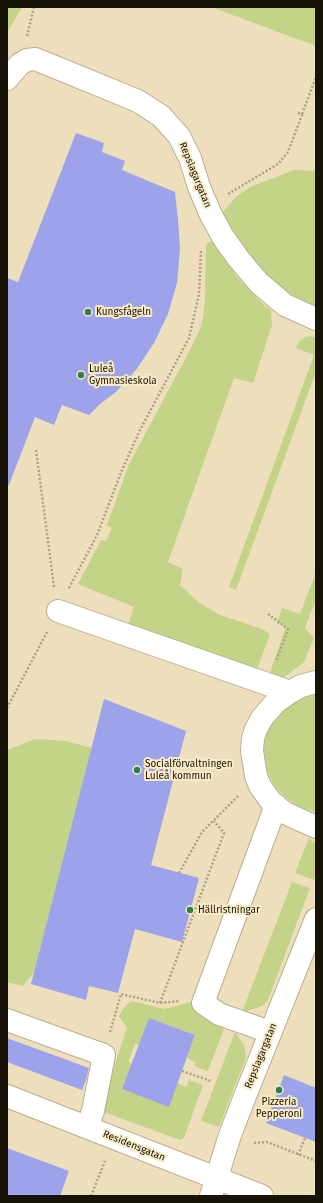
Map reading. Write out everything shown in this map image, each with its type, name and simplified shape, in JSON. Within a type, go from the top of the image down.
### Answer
[{"type":"street","name":"Repslagargatan","points":[[7,79],[20,64],[27,60],[34,60],[50,64],[138,100],[161,116],[179,136],[190,158],[199,187],[211,215],[223,237],[238,258],[259,283],[285,305],[316,319]]},
{"type":"street","points":[[58,611],[290,692]]},
{"type":"street","points":[[316,682],[301,686],[290,692],[276,703],[262,718],[253,738],[252,751],[252,759],[260,786],[276,806],[285,814],[316,826]]},
{"type":"street","points":[[270,1032],[219,1014],[203,1003],[276,806]]},
{"type":"street","name":"Repslagargatan","points":[[214,1187],[230,1135],[316,919]]},
{"type":"street","points":[[7,1020],[104,1055],[93,1110],[87,1127]]},
{"type":"street","name":"Residensgatan","points":[[7,1096],[87,1127],[214,1187],[262,1196]]},
{"type":"path","points":[[7,708],[97,535],[122,470],[140,430],[189,338],[199,294],[202,237],[211,215],[219,203],[228,194],[278,164],[288,152],[316,77]]},
{"type":"path","points":[[297,112],[302,115]]},
{"type":"path","points":[[36,450],[58,611]]},
{"type":"path","points":[[178,873],[202,832],[256,776]]},
{"type":"path","points":[[104,1055],[121,994],[160,1003],[224,833],[214,821]]},
{"type":"path","points":[[182,1071],[210,1081]]},
{"type":"path","points":[[298,1154],[305,1138]]},
{"type":"path","points":[[251,1143],[267,1142],[316,1161]]},
{"type":"path","points":[[91,1196],[106,1158]]},
{"type":"green space","points":[[7,7],[22,7],[7,33]]},
{"type":"green space","points":[[211,7],[316,7],[316,46]]},
{"type":"green space","points":[[294,170],[316,171],[316,307],[283,290],[259,268],[240,243],[222,213],[236,197],[250,187]]},
{"type":"green space","points":[[212,241],[217,244],[235,275],[264,305],[271,310],[272,325],[253,383],[234,378],[168,562],[183,569],[180,585],[198,602],[220,615],[262,629],[270,634],[255,675],[127,628],[134,607],[78,584],[101,540],[106,541],[112,528],[107,525],[129,464],[200,329],[205,300],[206,245]]},
{"type":"green space","points":[[311,336],[316,338],[316,372],[236,590],[229,587],[314,355],[296,348],[299,341],[305,337]]},
{"type":"green space","points":[[316,572],[316,599],[305,628],[314,638],[304,662],[283,678],[269,675],[286,627],[277,623],[282,608],[300,614]]},
{"type":"green space","points":[[316,693],[316,812],[299,807],[285,797],[274,785],[267,770],[263,753],[264,741],[269,725],[277,713],[292,702]]},
{"type":"green space","points":[[35,739],[66,741],[92,748],[34,972],[23,986],[7,982],[7,750]]},
{"type":"green space","points":[[309,838],[316,844],[316,874],[314,880],[295,873]]},
{"type":"green space","points":[[292,882],[310,888],[268,1000],[262,1006],[242,1012]]},
{"type":"green space","points":[[131,1001],[165,1009],[190,1002],[193,1003],[202,1016],[209,1021],[225,1026],[208,1071],[194,1065],[195,1062],[187,1058],[195,1035],[149,1018],[139,1045],[135,1044],[128,1062],[186,1087],[189,1080],[203,1085],[184,1138],[180,1140],[98,1110],[104,1097],[127,1028],[119,1016],[123,1009]]},
{"type":"green space","points":[[235,1032],[244,1045],[246,1057],[219,1127],[201,1121]]},
{"type":"building","name":"Kungsfågeln","points":[[76,133],[104,143],[102,152],[125,161],[122,170],[175,192],[180,249],[177,283],[168,314],[154,343],[136,370],[116,392],[100,404],[89,415],[62,405],[54,425],[35,417],[9,485],[7,485],[7,278],[18,282]]},
{"type":"building","points":[[104,699],[186,731],[151,865],[199,878],[182,942],[135,929],[118,993],[89,986],[86,1000],[31,984]]},
{"type":"building","points":[[149,1018],[195,1035],[169,1107],[122,1089]]},
{"type":"building","points":[[7,1038],[89,1068],[82,1090],[7,1062]]},
{"type":"building","points":[[284,1075],[316,1088],[316,1142],[266,1123]]},
{"type":"building","points":[[7,1148],[69,1171],[60,1196],[7,1196]]},
{"type":"place","name":"Kungsfågeln","points":[[88,312]]},
{"type":"place","name":"Luleå Gymnasieskola","points":[[81,375]]},
{"type":"place","name":"Socialförvaltningen Luleå kommun","points":[[137,770]]},
{"type":"place","name":"Hällristningar","points":[[190,910]]},
{"type":"place","name":"Pizzeria Pepperoni","points":[[279,1090]]}]
